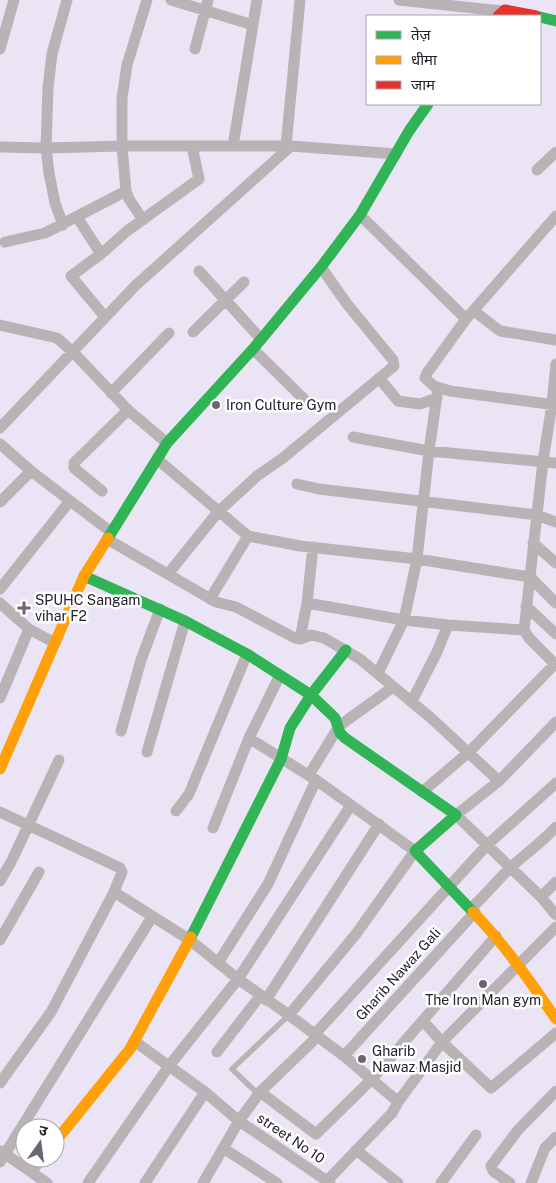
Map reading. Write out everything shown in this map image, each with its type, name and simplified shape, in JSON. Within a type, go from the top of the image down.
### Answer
[{"type":"street","points":[[0,49],[2,31],[14,0]]},
{"type":"street","points":[[63,225],[49,173],[46,148],[48,88],[52,54],[67,0]]},
{"type":"street","points":[[143,220],[132,205],[126,191],[122,146],[123,82],[147,0]]},
{"type":"street","points":[[172,0],[206,5],[253,25]]},
{"type":"street","points":[[233,146],[258,0]]},
{"type":"street","points":[[0,428],[105,317],[288,146],[300,0]]},
{"type":"street","points":[[400,0],[500,14],[512,10],[531,15]]},
{"type":"street","points":[[195,49],[206,5]]},
{"type":"street","points":[[541,18],[556,21]]},
{"type":"street","points":[[0,769],[84,576],[157,458],[167,443],[253,349],[321,267],[360,215],[408,131],[427,105]]},
{"type":"street","points":[[105,317],[71,276],[199,179],[192,146]]},
{"type":"street","points":[[0,147],[288,146],[396,154]]},
{"type":"street","points":[[537,170],[556,152]]},
{"type":"street","points":[[5,242],[34,236],[63,225],[126,191]]},
{"type":"street","points":[[360,215],[470,315],[500,330],[556,340]]},
{"type":"street","points":[[378,673],[404,620],[417,559],[437,393],[425,378],[426,374],[470,315],[556,216]]},
{"type":"street","points":[[77,218],[101,254]]},
{"type":"street","points":[[168,574],[218,512],[257,476],[283,458],[394,366],[393,360],[347,304],[321,267]]},
{"type":"street","points":[[199,271],[261,339]]},
{"type":"street","points":[[193,332],[244,282]]},
{"type":"street","points":[[0,325],[53,336],[72,351],[128,410],[167,443]]},
{"type":"street","points":[[112,393],[169,333]]},
{"type":"street","points":[[253,349],[312,407]]},
{"type":"street","points":[[422,792],[469,752],[555,664],[529,638],[524,630],[543,461],[554,404],[556,364]]},
{"type":"street","points":[[379,378],[398,401],[420,404],[437,393],[450,391],[554,404]]},
{"type":"street","points":[[102,491],[74,468],[74,463],[128,410]]},
{"type":"street","points":[[353,437],[429,451],[556,463]]},
{"type":"street","points":[[0,444],[109,536],[168,574],[210,599],[236,607],[290,636],[300,639],[311,635],[317,636],[331,641],[346,650],[378,673],[392,687],[412,702],[499,781]]},
{"type":"street","points":[[157,458],[248,536],[313,547],[417,559],[530,577],[556,603]]},
{"type":"street","points":[[0,502],[31,471]]},
{"type":"street","points":[[297,484],[424,502],[537,515],[556,522]]},
{"type":"street","points":[[0,589],[69,502]]},
{"type":"street","points":[[210,599],[248,536]]},
{"type":"street","points":[[533,543],[556,563]]},
{"type":"street","points":[[300,639],[307,603],[313,547]]},
{"type":"street","points":[[84,576],[185,621],[247,654],[311,695],[335,718],[340,733],[345,738],[456,815],[541,897],[556,915]]},
{"type":"street","points":[[0,603],[29,629],[55,643]]},
{"type":"street","points":[[307,603],[404,620],[524,630]]},
{"type":"street","points":[[526,606],[556,634]]},
{"type":"street","points":[[120,731],[160,610]]},
{"type":"street","points":[[147,752],[185,621]]},
{"type":"street","points":[[412,702],[448,625]]},
{"type":"street","points":[[0,698],[29,629]]},
{"type":"street","points":[[65,1130],[130,1049],[190,940],[281,759],[290,728],[311,695],[346,650]]},
{"type":"street","points":[[176,810],[189,794],[247,654]]},
{"type":"street","points":[[213,828],[249,738],[280,675]]},
{"type":"street","points":[[218,963],[268,884],[313,778],[339,726],[392,687]]},
{"type":"street","points":[[289,1016],[356,934],[415,851],[499,781],[556,722]]},
{"type":"street","points":[[249,738],[313,778],[415,851],[496,936],[519,965],[556,1019]]},
{"type":"street","points":[[0,881],[12,860],[59,760]]},
{"type":"street","points":[[203,1183],[238,1121],[259,1094],[316,1036],[487,845],[556,783]]},
{"type":"street","points":[[88,1183],[170,1066],[238,979],[351,805]]},
{"type":"street","points":[[0,812],[120,868],[122,872],[114,892],[51,1012],[0,1083]]},
{"type":"street","points":[[218,1052],[263,998],[379,824]]},
{"type":"street","name":"Gharib Nawaz Gali","points":[[344,1056],[510,868],[556,827]]},
{"type":"street","points":[[0,940],[39,872]]},
{"type":"street","points":[[541,897],[556,882]]},
{"type":"street","points":[[114,892],[190,940],[263,998],[344,1056],[398,1102]]},
{"type":"street","points":[[39,1179],[2,1155],[152,917]]},
{"type":"street","points":[[328,1182],[392,1113],[442,1042],[556,927]]},
{"type":"street","points":[[259,1094],[316,1134],[372,1079],[496,936]]},
{"type":"street","points":[[423,1021],[442,1042],[492,1088],[556,1033]]},
{"type":"street","name":"street No 10","points":[[134,1041],[205,1092],[238,1121],[328,1182]]},
{"type":"street","points":[[510,1183],[494,1171],[491,1166],[518,1130],[556,1091]]},
{"type":"street","points":[[145,1183],[205,1092]]},
{"type":"street","points":[[441,1183],[476,1135]]},
{"type":"street","points":[[531,1183],[545,1148],[556,1137]]},
{"type":"street","points":[[223,1148],[277,1183]]},
{"type":"street","points":[[356,1150],[398,1183]]},
{"type":"lane","points":[[259,1094],[232,1069],[289,1016]]},
{"type":"traffic: fast","points":[[541,17],[556,21]]},
{"type":"traffic: fast","points":[[108,538],[167,443],[253,349],[321,267],[360,215],[409,131],[427,105]]},
{"type":"traffic: fast","points":[[84,576],[185,621],[247,654],[311,695],[335,718],[340,733],[345,738],[456,815],[415,851],[473,912]]},
{"type":"traffic: fast","points":[[191,937],[281,759],[290,728],[311,695],[346,650]]},
{"type":"traffic: slow","points":[[0,769],[84,576],[108,538]]},
{"type":"traffic: slow","points":[[473,912],[527,977],[556,1019]]},
{"type":"traffic: slow","points":[[65,1130],[130,1049],[191,937]]},
{"type":"traffic: jam","points":[[499,15],[505,10],[531,15]]},
{"type":"place","name":"Iron Culture Gym","points":[[216,405]]},
{"type":"place","name":"SPUHC Sangam vihar F2","points":[[24,608]]},
{"type":"place","name":"The Iron Man gym","points":[[483,984]]},
{"type":"place","name":"Gharib Nawaz Masjid","points":[[362,1059]]}]
